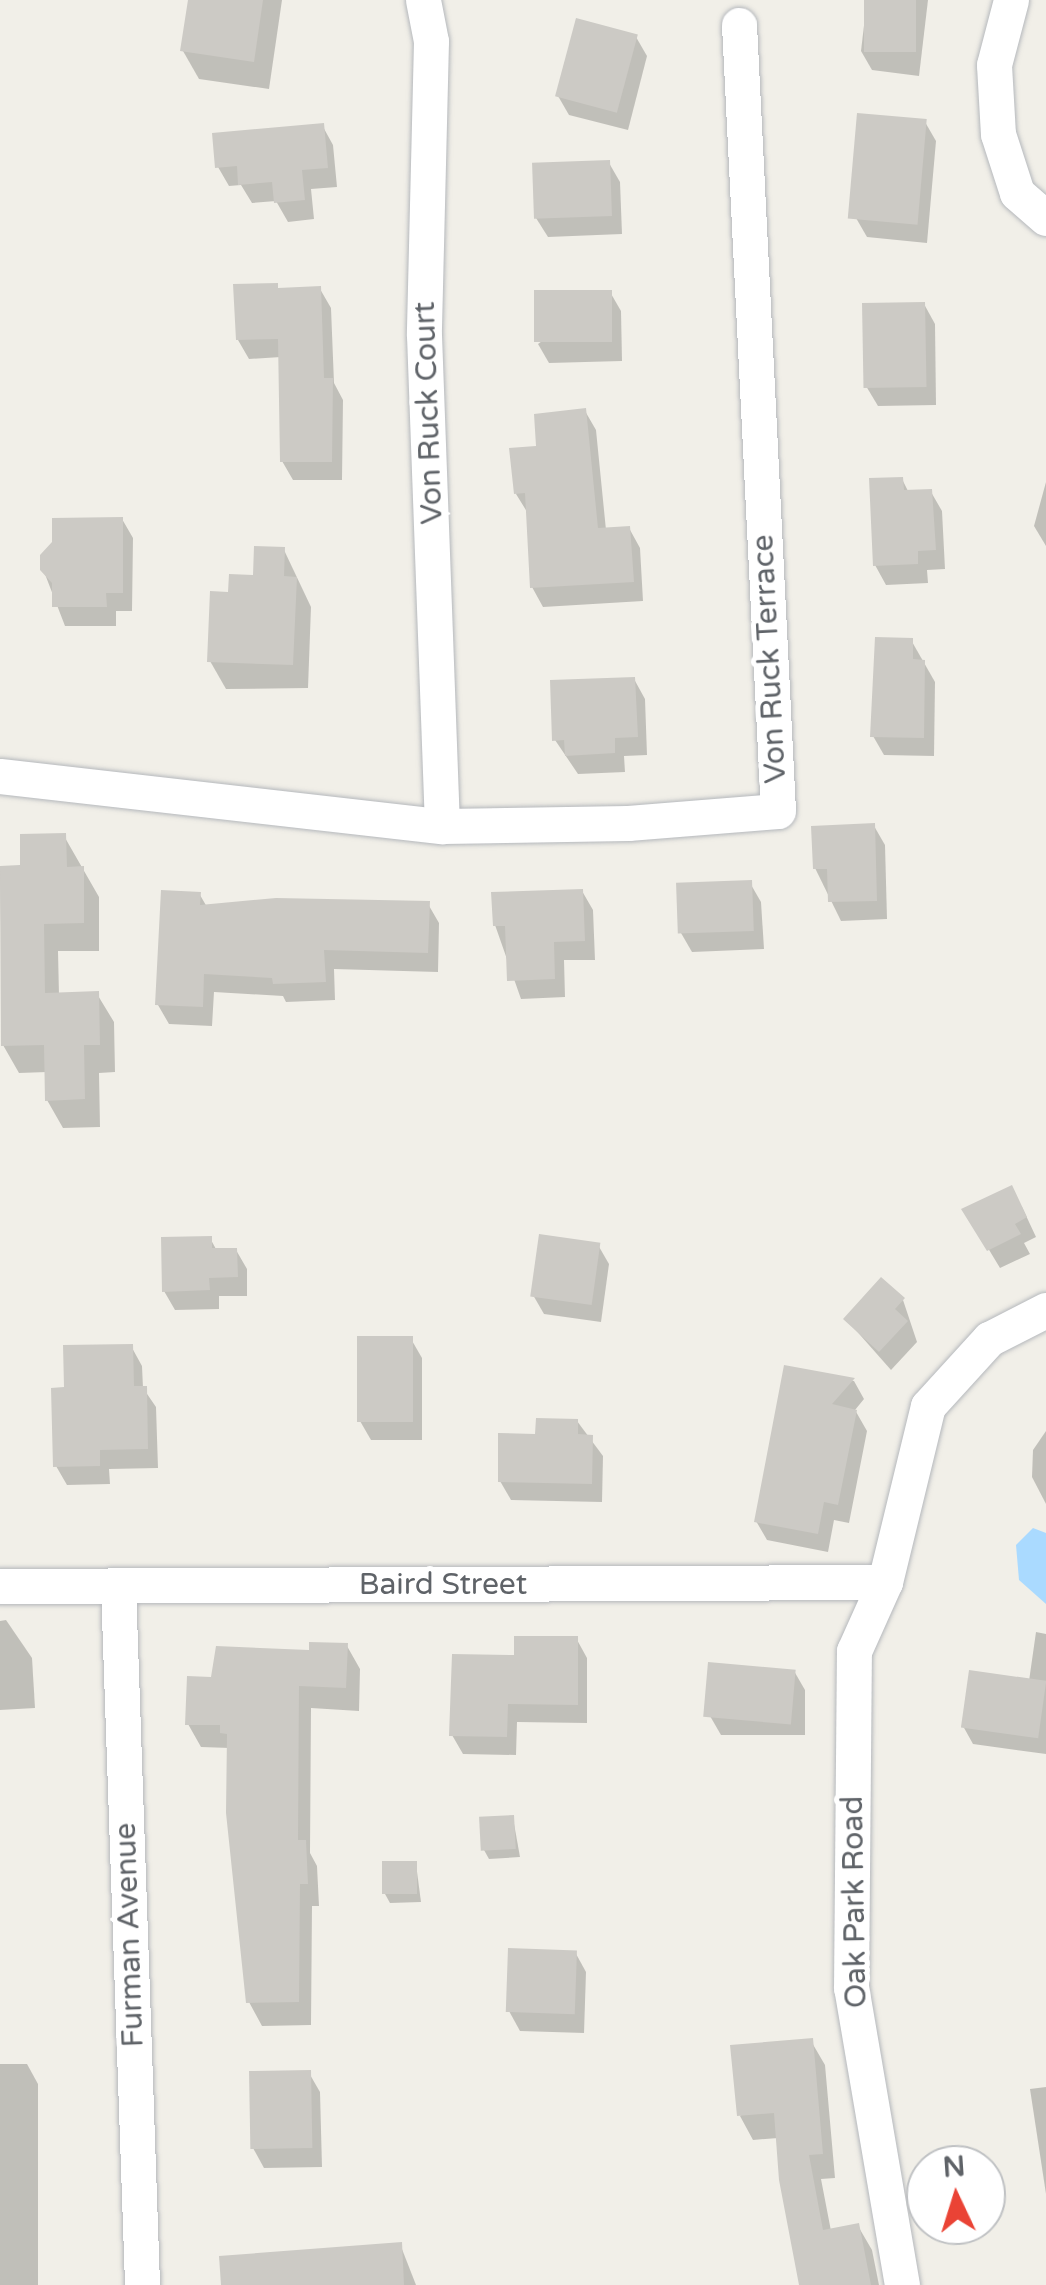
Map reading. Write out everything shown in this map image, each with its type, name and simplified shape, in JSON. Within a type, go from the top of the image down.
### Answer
[{"type":"street","name":"Von Ruck Court","points":[[423,0],[431,41],[424,335],[442,826]]},
{"type":"street","points":[[1011,0],[994,66],[998,134],[1017,194],[1046,218]]},
{"type":"street","name":"Von Ruck Terrace","points":[[0,776],[442,826],[628,824],[778,811],[739,25]]},
{"type":"street","name":"Oak Park Road","points":[[902,2285],[851,1988],[854,1651],[885,1582],[928,1406],[989,1338],[1046,1310]]},
{"type":"street","name":"Baird Street","points":[[0,1586],[885,1582]]},
{"type":"street","name":"Furman Avenue","points":[[118,1586],[142,2285]]},
{"type":"water","points":[[1033,1528],[1046,1533],[1046,1604],[1019,1580],[1016,1545]]},
{"type":"building","points":[[188,0],[263,0],[254,62],[180,51]]},
{"type":"building","points":[[864,0],[916,0],[916,52],[864,52]]},
{"type":"building","points":[[576,18],[638,35],[617,113],[555,96]]},
{"type":"building","points":[[857,113],[927,119],[917,225],[848,219]]},
{"type":"building","points":[[324,123],[328,168],[302,170],[305,200],[274,203],[272,182],[238,185],[237,166],[215,168],[212,133]]},
{"type":"building","points":[[610,160],[612,216],[534,219],[532,163]]},
{"type":"building","points":[[278,283],[278,288],[321,286],[324,378],[333,378],[332,462],[280,462],[278,339],[236,340],[233,284]]},
{"type":"building","points":[[534,290],[612,290],[612,342],[534,342]]},
{"type":"building","points":[[925,302],[926,387],[863,388],[862,303]]},
{"type":"building","points":[[586,408],[598,528],[630,526],[634,582],[530,588],[525,493],[514,494],[509,448],[536,446],[534,414]]},
{"type":"building","points":[[903,477],[904,490],[932,489],[936,550],[918,551],[918,564],[873,566],[869,478]]},
{"type":"building","points":[[123,517],[123,593],[106,593],[107,607],[52,607],[52,583],[40,570],[40,555],[52,542],[52,518]]},
{"type":"building","points":[[254,546],[285,547],[284,576],[297,577],[293,665],[207,662],[210,591],[228,592],[229,574],[253,575]]},
{"type":"building","points":[[875,637],[913,638],[913,659],[925,660],[924,738],[870,737]]},
{"type":"building","points":[[635,677],[638,737],[615,738],[615,753],[565,756],[564,740],[552,741],[550,680]]},
{"type":"building","points":[[875,823],[877,901],[828,902],[827,869],[813,869],[811,826]]},
{"type":"building","points":[[66,833],[67,867],[84,866],[84,923],[44,924],[45,993],[99,991],[100,1045],[84,1045],[85,1099],[45,1101],[44,1045],[1,1046],[0,866],[20,865],[20,834]]},
{"type":"building","points":[[752,880],[754,931],[678,934],[676,883]]},
{"type":"building","points":[[583,889],[585,941],[554,942],[555,979],[507,981],[505,926],[493,926],[491,892]]},
{"type":"building","points":[[161,890],[201,892],[200,905],[276,898],[430,901],[428,953],[324,950],[326,982],[273,984],[272,978],[204,974],[203,1007],[155,1005]]},
{"type":"building","points":[[1012,1185],[1027,1217],[1015,1224],[1021,1234],[987,1251],[961,1209]]},
{"type":"building","points":[[539,1234],[600,1243],[592,1305],[530,1296]]},
{"type":"building","points":[[212,1236],[212,1248],[237,1248],[238,1277],[209,1278],[210,1290],[162,1292],[161,1237]]},
{"type":"building","points":[[881,1277],[905,1298],[895,1309],[908,1321],[879,1352],[843,1319]]},
{"type":"building","points":[[357,1336],[413,1336],[413,1422],[357,1422]]},
{"type":"building","points":[[133,1344],[134,1386],[147,1386],[148,1449],[100,1450],[100,1466],[53,1467],[51,1388],[64,1387],[63,1345]]},
{"type":"building","points":[[784,1365],[855,1378],[832,1404],[857,1410],[838,1505],[824,1502],[818,1534],[754,1522]]},
{"type":"building","points":[[536,1418],[578,1419],[578,1434],[593,1435],[592,1484],[498,1482],[498,1433],[535,1434]]},
{"type":"building","points":[[514,1636],[578,1636],[578,1705],[508,1704],[507,1737],[449,1736],[452,1654],[514,1655]]},
{"type":"building","points":[[309,1642],[348,1643],[346,1688],[299,1686],[298,1840],[306,1840],[308,1884],[300,1884],[299,2002],[246,2003],[226,1813],[227,1734],[220,1733],[220,1725],[185,1725],[187,1676],[211,1677],[216,1646],[309,1650]]},
{"type":"building","points":[[708,1662],[796,1670],[791,1724],[703,1717]]},
{"type":"building","points":[[969,1670],[1046,1681],[1038,1738],[961,1727]]},
{"type":"building","points":[[514,1815],[516,1849],[481,1851],[479,1817]]},
{"type":"building","points":[[382,1861],[417,1861],[417,1894],[382,1894]]},
{"type":"building","points":[[508,1948],[577,1950],[575,2014],[506,2012]]},
{"type":"building","points":[[813,2038],[823,2154],[809,2155],[823,2230],[859,2223],[871,2285],[799,2285],[779,2180],[774,2113],[737,2116],[730,2045]]},
{"type":"building","points":[[311,2070],[312,2148],[250,2149],[249,2071]]},
{"type":"building","points":[[402,2242],[404,2285],[221,2285],[219,2256]]}]
